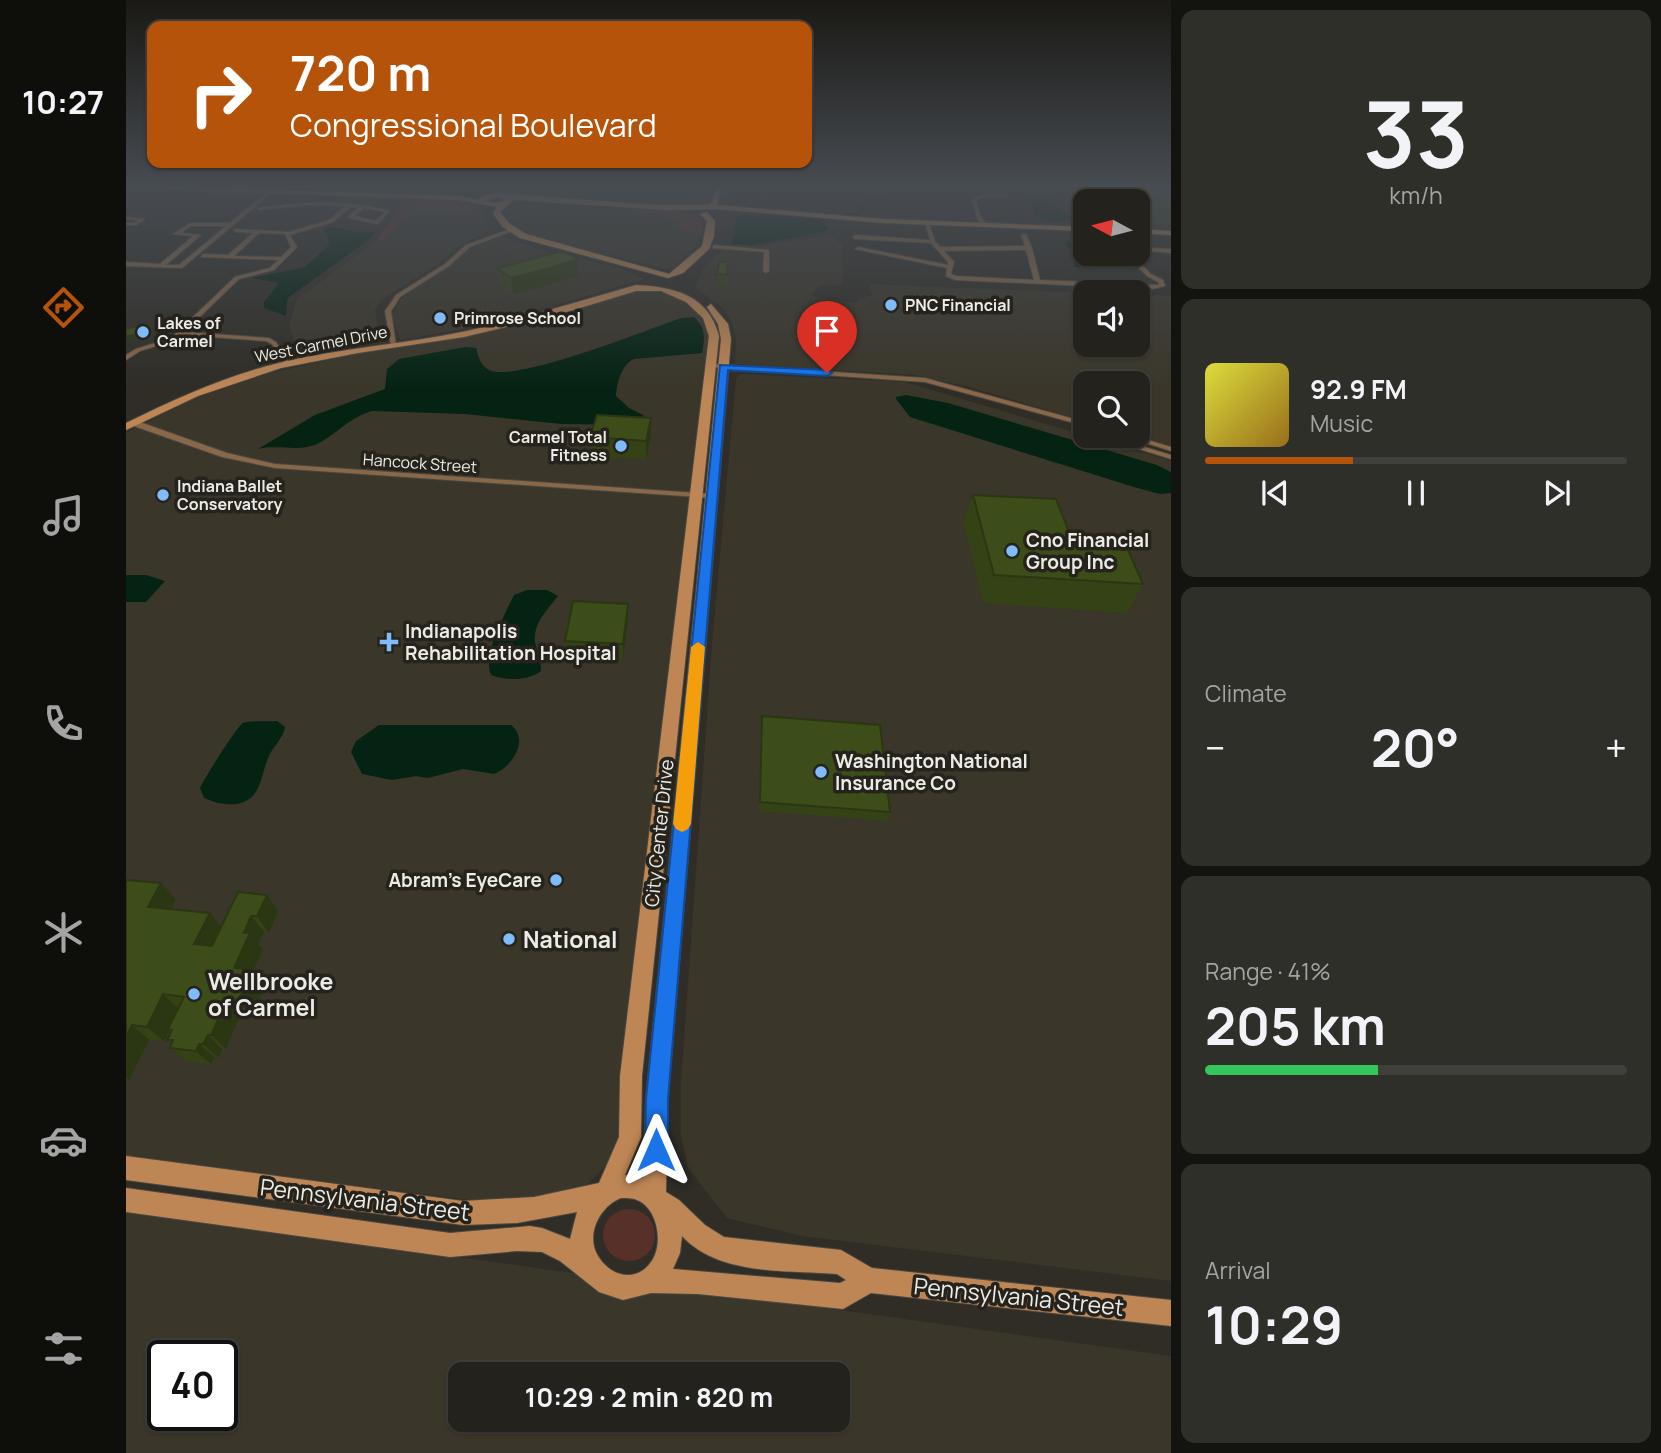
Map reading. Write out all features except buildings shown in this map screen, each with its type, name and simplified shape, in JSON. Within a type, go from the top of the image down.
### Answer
[{"type":"street","points":[[160,266],[176,253]]},
{"type":"street","points":[[126,264],[180,267],[197,253]]},
{"type":"street","points":[[229,257],[234,253]]},
{"type":"street","points":[[126,358],[138,350],[168,341],[237,278],[268,271],[288,253]]},
{"type":"street","points":[[393,345],[388,314],[398,296],[447,265],[460,253]]},
{"type":"street","points":[[564,253],[611,263],[644,274],[651,280],[652,286],[662,289]]},
{"type":"street","points":[[584,253],[669,276],[680,271],[698,253]]},
{"type":"street","points":[[684,282],[691,269],[708,253]]},
{"type":"street","points":[[766,253],[766,271]]},
{"type":"street","points":[[877,253],[949,267]]},
{"type":"street","points":[[943,253],[951,262],[948,275],[955,278],[1163,286],[1161,281],[1140,266]]},
{"type":"street","points":[[1030,253],[1038,282]]},
{"type":"street","points":[[203,256],[282,259]]},
{"type":"street","name":"West Carmel Drive","points":[[530,317],[669,276]]},
{"type":"street","name":"City Center Drive","points":[[669,276],[684,282],[687,292],[710,306],[723,324],[726,340],[717,366]]},
{"type":"street","name":"West Carmel Drive","points":[[130,425],[213,387],[287,364],[464,334],[636,288],[662,289],[684,282]]},
{"type":"street","name":"City Center Drive","points":[[657,1199],[657,1099],[704,496],[717,366],[714,336],[707,316],[692,300],[662,289]]},
{"type":"street","points":[[179,333],[267,339],[274,343],[287,364]]},
{"type":"street","points":[[717,366],[942,383],[1073,421]]},
{"type":"street","points":[[913,380],[1073,427]]},
{"type":"street","name":"Hancock Street","points":[[130,425],[225,455],[275,466],[704,496]]},
{"type":"street","points":[[1150,443],[1171,449]]},
{"type":"street","points":[[1141,448],[1171,457]]},
{"type":"street","name":"City Center Drive","points":[[606,1192],[624,1153],[630,1132],[631,1076],[704,496]]},
{"type":"street","name":"Pennsylvania Street","points":[[126,1168],[463,1213],[498,1214],[537,1210],[606,1192]]},
{"type":"street","points":[[648,1281],[663,1265],[670,1244],[669,1221],[657,1199],[635,1186],[621,1186],[606,1192],[588,1211],[583,1227],[583,1245],[591,1269],[602,1280],[619,1287],[632,1287],[648,1281],[698,1282],[843,1296],[868,1280]]},
{"type":"street","name":"Pennsylvania Street","points":[[657,1199],[671,1208],[696,1234],[720,1249],[749,1255],[841,1262],[868,1280],[1171,1313]]},
{"type":"street","name":"Pennsylvania Street","points":[[126,1200],[450,1245],[540,1239],[565,1250],[591,1269]]},
{"type":"shaded area","points":[[320,253],[351,253],[289,297],[286,316],[264,308],[264,302],[279,283],[253,278],[305,267]]},
{"type":"shaded area","points":[[361,253],[451,253],[381,300],[375,310],[380,339],[298,353],[289,326],[297,299]]},
{"type":"shaded area","points":[[465,253],[553,253],[616,267],[644,279],[491,324],[400,340],[392,317],[398,302]]},
{"type":"shaded area","points":[[599,253],[689,253],[674,267],[665,269]]},
{"type":"shaded area","points":[[719,253],[842,253],[843,285],[820,286],[812,296],[856,303],[859,299],[874,294],[870,291],[870,284],[1073,292],[1073,357],[1150,357],[1150,295],[1171,296],[1171,446],[1150,440],[1150,371],[1073,371],[1073,417],[969,387],[915,375],[735,364],[736,338],[731,321],[723,308],[696,288],[703,269]]},
{"type":"shaded area","points":[[636,290],[666,292],[698,308],[711,330],[621,1133],[609,1162],[586,1186],[527,1199],[471,1200],[126,1157],[126,433],[191,400],[270,373],[361,353],[443,341],[504,328]]},
{"type":"shaded area","points":[[694,317],[704,334],[702,353],[634,359],[620,375],[616,396],[629,408],[643,415],[645,425],[561,424],[465,414],[372,411],[357,417],[312,446],[258,449],[315,415],[385,389],[387,369],[399,359],[465,347],[476,348],[482,363],[489,370],[504,372],[526,369],[583,353],[681,318]]},
{"type":"shaded area","points":[[741,374],[905,382],[1073,432],[1073,448],[1127,448],[1171,461],[1171,1281],[802,1236],[727,1218],[688,1168],[681,1135],[681,1082],[712,645],[736,378]]},
{"type":"shaded area","points":[[906,395],[948,403],[1073,440],[1073,448],[1100,448],[1157,465],[1171,472],[1171,493],[1160,494],[1134,487],[910,417],[896,397]]},
{"type":"shaded area","points":[[126,575],[146,575],[165,581],[146,602],[126,602]]},
{"type":"shaded area","points":[[527,590],[547,590],[558,596],[536,629],[535,642],[541,671],[530,677],[517,679],[491,675],[490,657],[500,623],[514,595]]},
{"type":"shaded area","points":[[277,721],[285,727],[284,731],[269,756],[254,795],[234,804],[218,803],[204,798],[200,788],[240,726],[247,722]]},
{"type":"shaded area","points":[[379,725],[511,725],[519,738],[519,745],[507,766],[494,774],[463,769],[428,778],[416,776],[392,780],[362,774],[351,752],[356,741]]},
{"type":"shaded area","points":[[629,1209],[648,1216],[655,1235],[648,1254],[629,1261],[610,1254],[603,1235],[610,1216]]},
{"type":"shaded area","points":[[126,1211],[1171,1356],[1171,1453],[126,1453]]},
{"type":"slow traffic","points":[[682,824],[698,647]]},
{"type":"place","name":"PNC Financial","points":[[891,305]]},
{"type":"place","name":"Primrose School","points":[[440,318]]},
{"type":"place","name":"Lakes of Carmel","points":[[143,332]]},
{"type":"place","name":"Carmel Total Fitness","points":[[621,446]]},
{"type":"place","name":"Indiana Ballet Conservatory","points":[[163,495]]},
{"type":"place","name":"Cno Financial Group Inc","points":[[1012,551]]},
{"type":"place","name":"Indianapolis Rehabilitation Hospital","points":[[389,642]]},
{"type":"place","name":"Washington National Insurance Co","points":[[821,772]]},
{"type":"place","name":"Abram’s EyeCare","points":[[556,880]]},
{"type":"place","name":"National","points":[[509,939]]},
{"type":"place","name":"Wellbrooke of Carmel","points":[[194,994]]},
{"type":"route","points":[[656,1150],[657,1099],[723,367],[827,373]]}]
